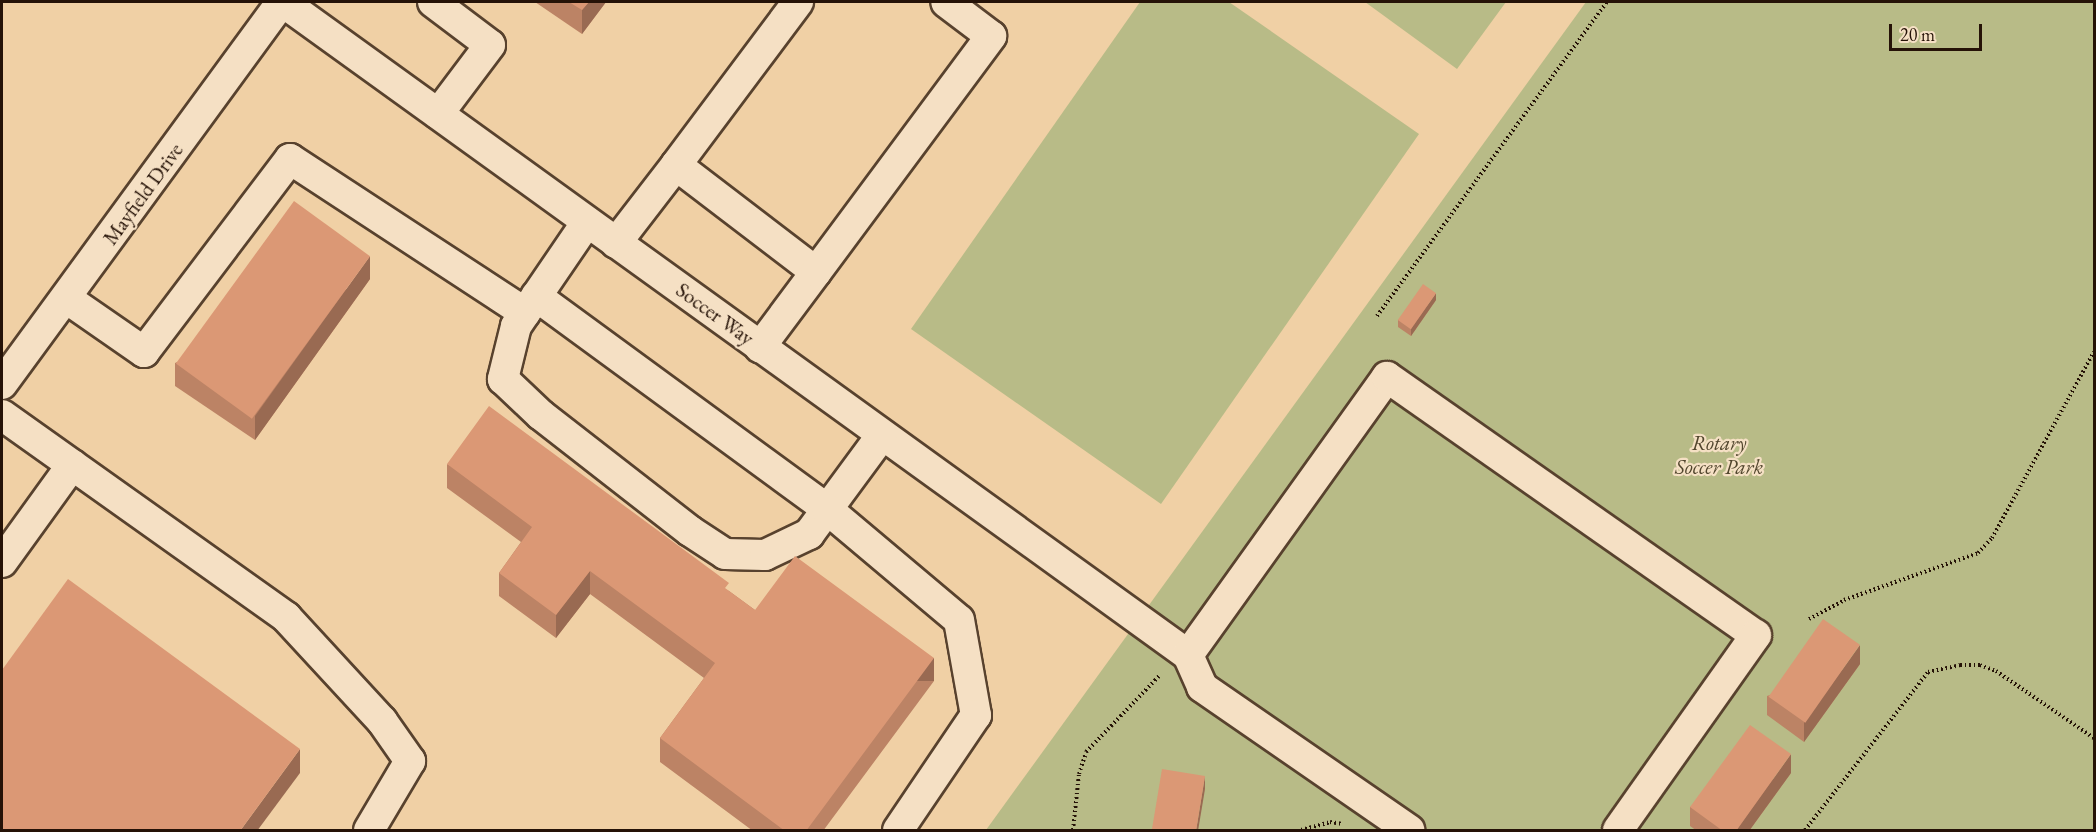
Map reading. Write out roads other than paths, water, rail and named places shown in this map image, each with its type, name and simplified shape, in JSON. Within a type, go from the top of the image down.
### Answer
[{"type":"street","name":"Soccer Way","points":[[282,2],[1188,655]]},
{"type":"street","name":"Mayfield Drive","points":[[2,384],[282,2]]},
{"type":"street","points":[[433,2],[490,45],[438,114]]},
{"type":"street","points":[[616,243],[798,2]]},
{"type":"street","points":[[760,347],[991,36],[946,2]]},
{"type":"street","points":[[66,298],[144,352],[290,159],[531,304],[827,509],[960,620],[976,715],[898,831]]},
{"type":"street","points":[[676,165],[816,272]]},
{"type":"street","points":[[587,222],[516,326],[504,378],[541,415],[725,554],[765,555],[809,534],[882,435]]},
{"type":"street","points":[[1409,831],[1202,687],[1188,655],[1387,376],[1756,635],[1618,831]]},
{"type":"street","points":[[2,415],[286,617],[382,721],[410,761],[369,831]]},
{"type":"street","points":[[2,562],[72,465]]},
{"type":"park label","name":"Rotary Soccer Park","points":[[1719,455]]}]
